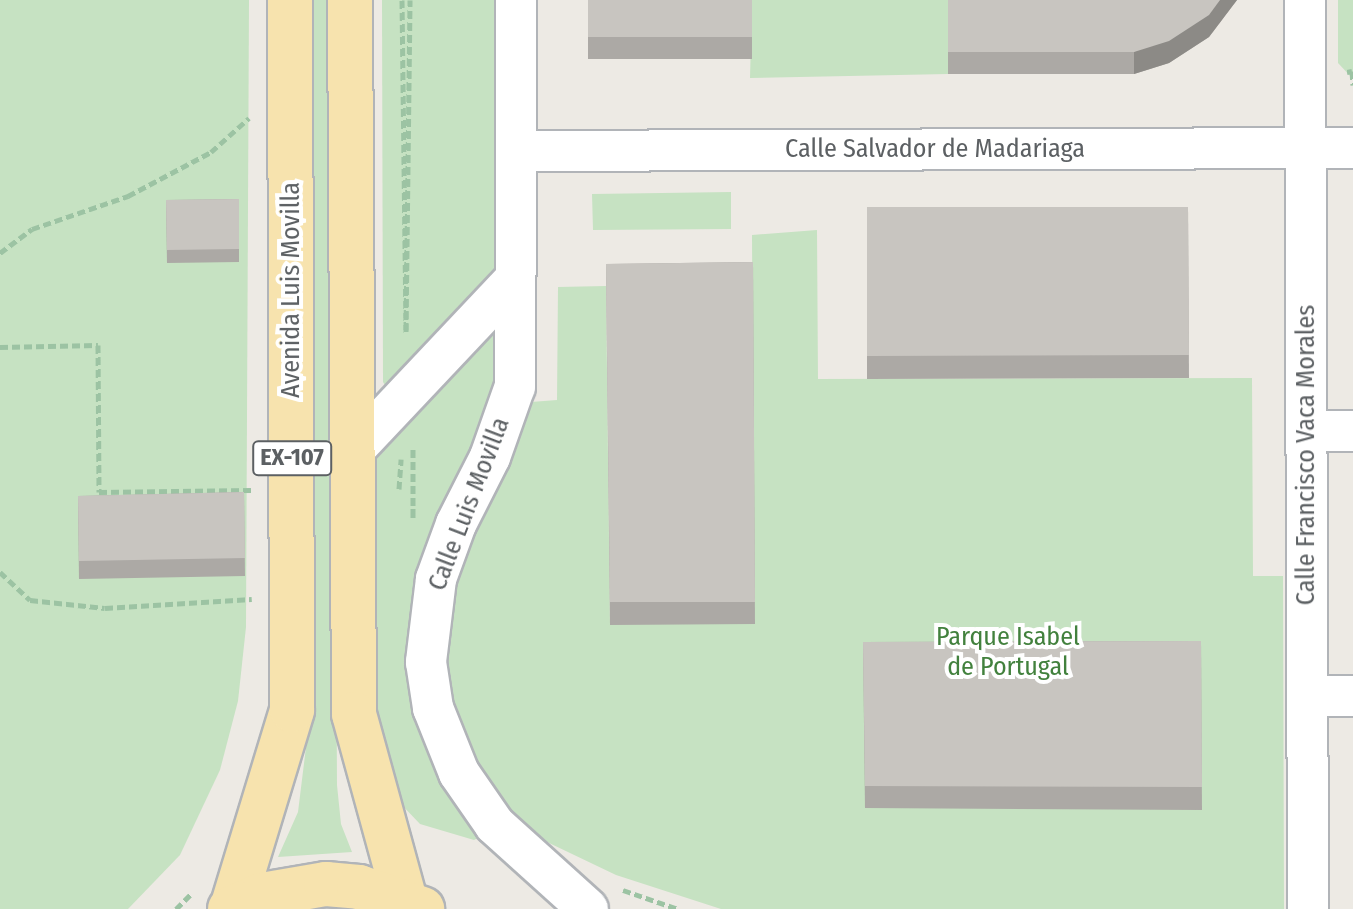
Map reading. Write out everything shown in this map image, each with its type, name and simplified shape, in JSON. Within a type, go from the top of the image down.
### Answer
[{"type":"main road","name":"Avenida Luis Movilla","points":[[231,908],[292,710],[290,0]]},
{"type":"main road","name":"EX-107","points":[[350,0],[354,714],[419,907]]},
{"type":"main road","name":"EX-107","points":[[231,908],[262,895],[326,884],[359,887],[419,907]]},
{"type":"street","name":"Calle Luis Movilla","points":[[516,0],[515,386],[490,457],[456,524],[436,579],[426,662],[433,708],[459,773],[495,825],[588,909]]},
{"type":"street","name":"Calle Francisco Vaca Morales","points":[[1305,0],[1308,909]]},
{"type":"street","name":"Calle Salvador de Madariaga","points":[[516,151],[1353,148]]},
{"type":"street","points":[[352,452],[513,281]]},
{"type":"street","points":[[1306,431],[1353,431]]},
{"type":"street","points":[[1307,696],[1353,696]]},
{"type":"path","points":[[401,346],[410,322],[410,0]]},
{"type":"path","points":[[0,253],[32,229],[128,196],[211,152],[291,79]]},
{"type":"path","points":[[0,347],[98,345],[99,492],[292,490]]},
{"type":"path","points":[[388,414],[401,453],[399,499]]},
{"type":"path","points":[[0,572],[30,600],[105,608],[292,596]]},
{"type":"green space","points":[[0,0],[249,0],[246,627],[238,701],[220,770],[180,855],[128,909],[0,909]]},
{"type":"green space","points":[[306,0],[333,0],[337,785],[341,824],[352,852],[278,857],[298,812],[308,731]]},
{"type":"green space","points":[[382,0],[498,0],[498,272],[389,391],[383,382]]},
{"type":"green space","points":[[752,0],[948,0],[948,74],[750,78]]},
{"type":"green space","points":[[1338,0],[1353,0],[1353,79],[1338,63]]},
{"type":"green space","points":[[731,192],[731,229],[593,230],[592,194]]},
{"type":"green space","name":"Parque Isabel de Portugal","points":[[817,230],[818,379],[1252,378],[1253,576],[1283,576],[1284,909],[721,909],[616,875],[547,842],[503,806],[477,771],[459,733],[444,668],[460,565],[531,402],[557,400],[558,287],[606,286],[610,624],[754,624],[752,235]]},
{"type":"green space","points":[[498,335],[499,383],[418,706],[427,748],[480,837],[474,840],[420,824],[399,802],[376,728],[373,454],[488,336]]},
{"type":"building","points":[[588,0],[752,0],[752,37],[588,37]]},
{"type":"building","points":[[948,0],[1220,0],[1209,15],[1169,41],[1134,52],[948,52]]},
{"type":"building","points":[[239,199],[239,249],[167,250],[166,200]]},
{"type":"building","points":[[867,207],[1188,207],[1189,355],[867,356]]},
{"type":"building","points":[[753,262],[755,602],[610,602],[606,264]]},
{"type":"building","points":[[244,492],[245,558],[79,561],[78,496]]},
{"type":"building","points":[[1201,641],[1202,787],[865,786],[863,642]]}]
